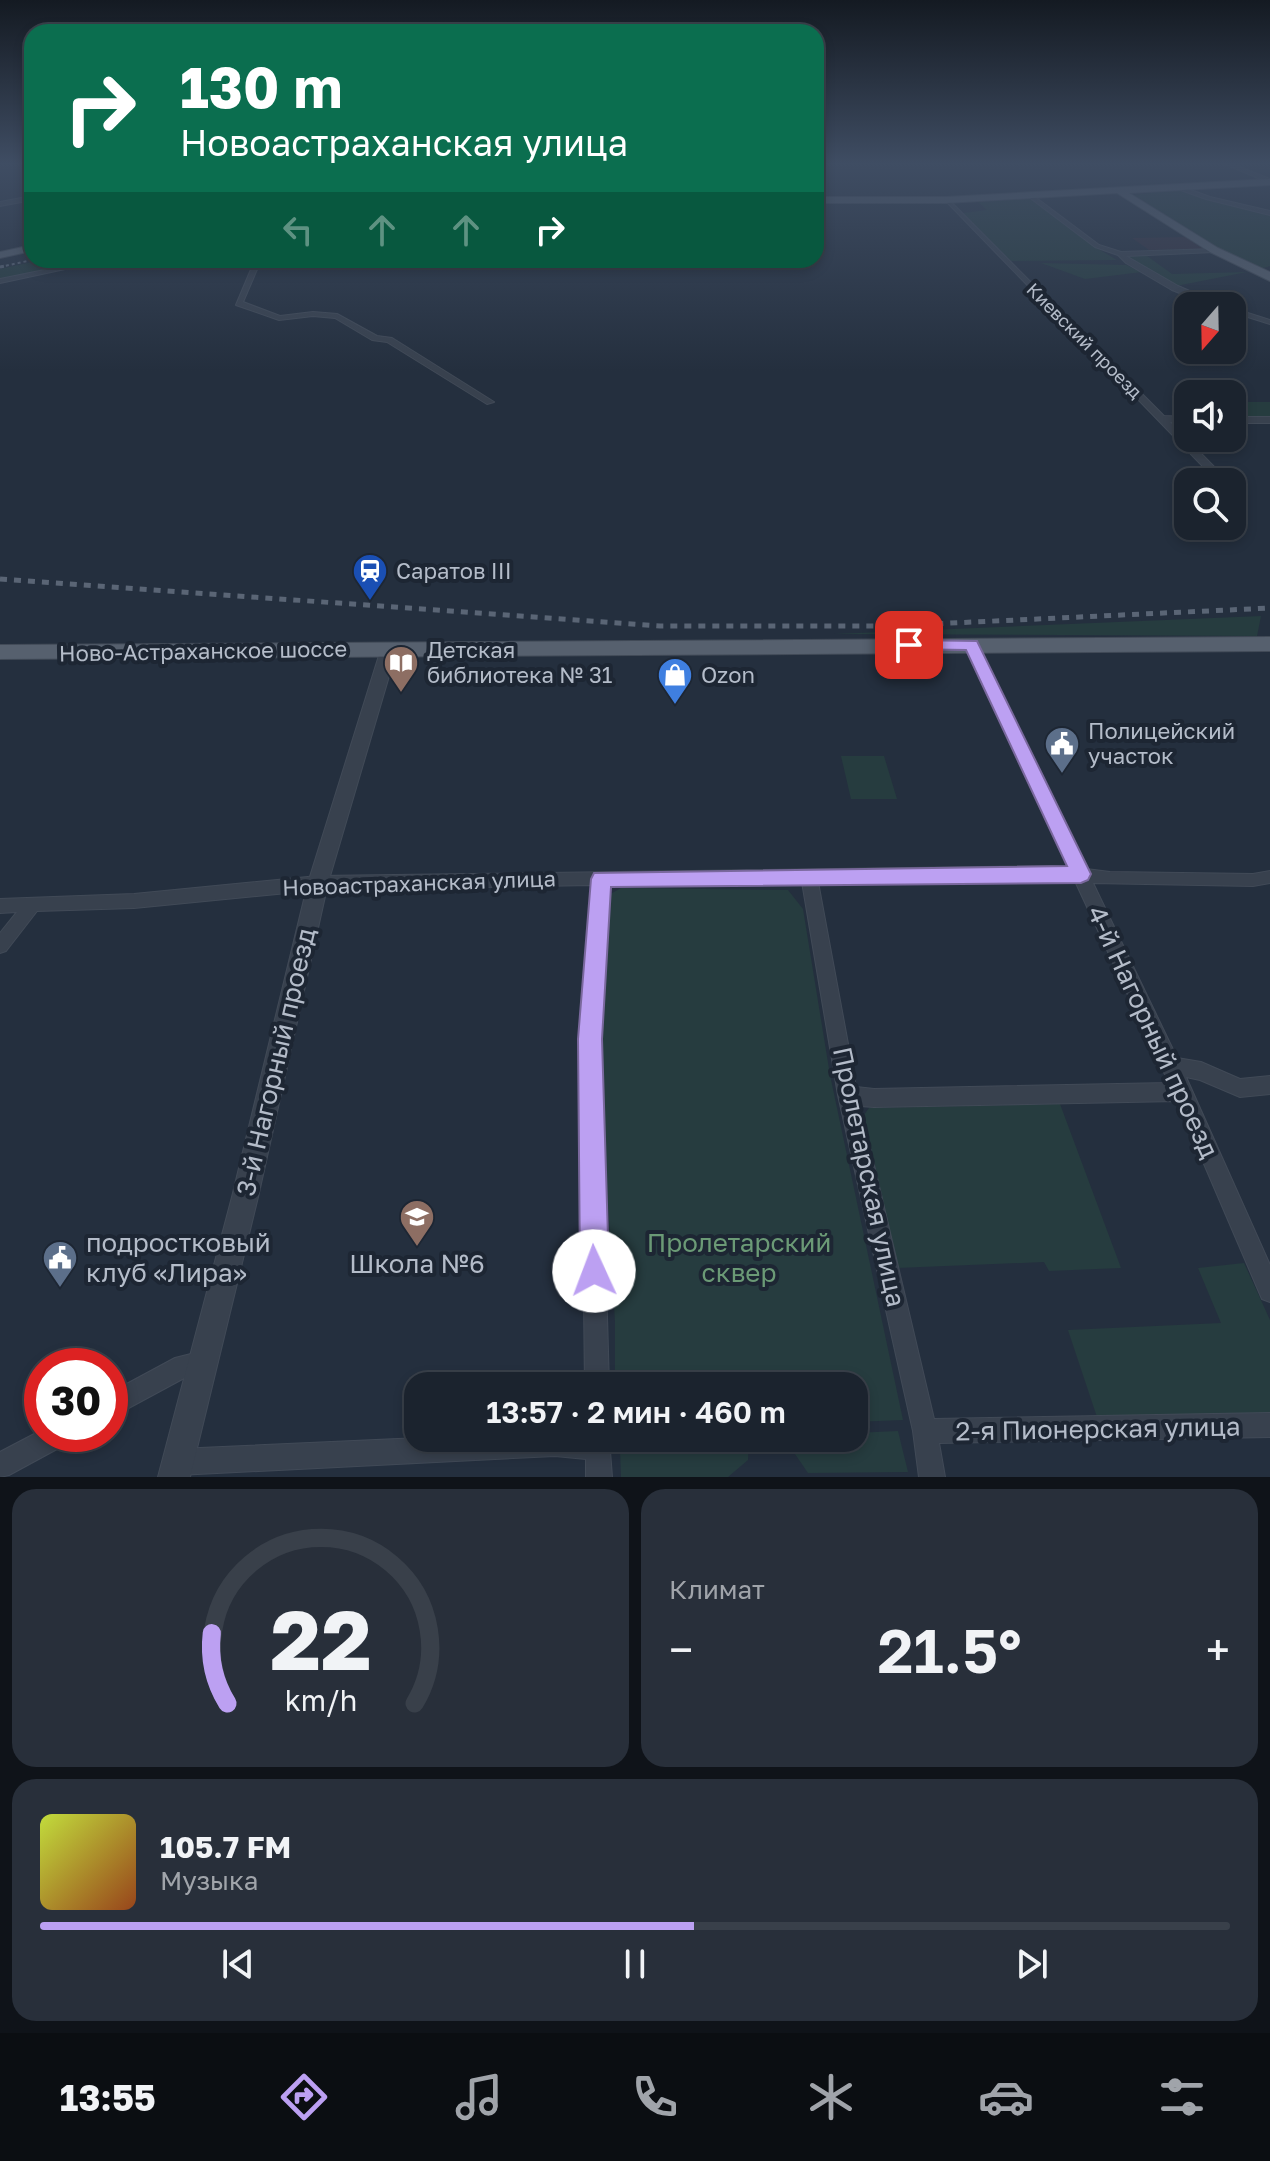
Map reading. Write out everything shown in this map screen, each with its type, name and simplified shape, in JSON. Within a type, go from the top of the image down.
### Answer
[{"type":"main road","points":[[1187,233],[1270,277]]},
{"type":"main road","points":[[0,243],[24,238]]},
{"type":"main road","points":[[0,255],[24,250]]},
{"type":"main road","name":"Ново-Астраханское шоссе","points":[[0,652],[1270,644]]},
{"type":"street","name":"Киевский проезд","points":[[978,233],[1210,468]]},
{"type":"street","points":[[1080,233],[1097,246],[1120,254],[1214,250]]},
{"type":"street","points":[[1120,254],[1128,262],[1185,292]]},
{"type":"street","points":[[0,281],[64,268]]},
{"type":"street","points":[[254,268],[239,303],[279,318],[313,314],[337,316],[375,338],[389,340],[490,402]]},
{"type":"street","points":[[1246,314],[1270,322]]},
{"type":"street","points":[[1161,419],[1174,419]]},
{"type":"street","points":[[1246,420],[1270,420]]},
{"type":"street","name":"4-й Нагорный проезд","points":[[972,645],[1171,1066],[1270,1291]]},
{"type":"street","name":"3-й Нагорный проезд","points":[[175,1470],[318,883],[389,649]]},
{"type":"street","name":"Новоастраханская улица","points":[[0,906],[134,901],[318,883],[1081,874],[1110,878],[1221,880],[1270,877]]},
{"type":"street","name":"Пролетарская улица","points":[[809,876],[848,1095],[925,1431],[932,1477]]},
{"type":"street","points":[[597,1372],[590,1039],[601,879]]},
{"type":"street","points":[[0,946],[32,905]]},
{"type":"street","points":[[1171,1066],[1201,1071],[1240,1088],[1270,1085]]},
{"type":"street","points":[[848,1095],[874,1098],[1182,1092]]},
{"type":"street","points":[[128,1396],[183,1366],[203,1363]]},
{"type":"street","name":"2-я Пионерская улица","points":[[925,1431],[1270,1425]]},
{"type":"street","points":[[0,1466],[26,1452]]},
{"type":"street","points":[[175,1470],[438,1452]]},
{"type":"street","points":[[598,1452],[599,1477]]},
{"type":"shaded area","points":[[1186,237],[1203,249],[1149,250],[1132,238]]},
{"type":"green space","points":[[983,233],[1077,233],[1117,260],[1011,261]]},
{"type":"green space","points":[[1195,233],[1270,233],[1270,266],[1257,270]]},
{"type":"green space","points":[[1143,253],[1172,274],[1247,272],[1176,286],[1125,258]]},
{"type":"green space","points":[[1041,263],[1126,265],[1142,272],[1085,279]]},
{"type":"green space","points":[[24,264],[24,268],[59,268],[0,280],[0,269]]},
{"type":"green space","points":[[1246,402],[1270,402],[1270,419],[1246,419]]},
{"type":"green space","points":[[1261,616],[1257,636],[834,634]]},
{"type":"green space","points":[[841,756],[884,756],[897,799],[851,799]]},
{"type":"green space","name":"Пролетарский сквер","points":[[621,888],[788,890],[803,909],[830,1075],[903,1420],[868,1421],[868,1372],[615,1372],[615,1322],[598,1036],[607,896]]},
{"type":"green space","points":[[1060,1104],[1121,1268],[1049,1271],[1044,1262],[897,1268],[864,1115],[869,1108]]},
{"type":"green space","points":[[1244,1263],[1270,1320],[1270,1415],[1097,1417],[1068,1330],[1221,1323],[1198,1268]]},
{"type":"green space","points":[[898,1431],[908,1472],[808,1473],[794,1452],[868,1452],[868,1432]]},
{"type":"green space","points":[[620,1452],[748,1452],[748,1460],[728,1477],[621,1477]]},
{"type":"railway","points":[[5,266],[0,267],[24,262]]},
{"type":"railway","points":[[0,579],[660,626],[889,626],[1270,608]]},
{"type":"place","name":"Саратов III","points":[[370,602]]},
{"type":"place","name":"Детская библиотека № 31","points":[[401,694]]},
{"type":"place","name":"Ozon","points":[[675,706]]},
{"type":"place","name":"Полицейский участок","points":[[1062,775]]},
{"type":"place","name":"Школа №6","points":[[417,1248]]},
{"type":"place","name":"подростковый клуб «Лира»","points":[[60,1289]]},
{"type":"route","points":[[594,1271],[589,1125],[590,1039],[601,879],[1081,874],[972,645],[909,645]]}]
